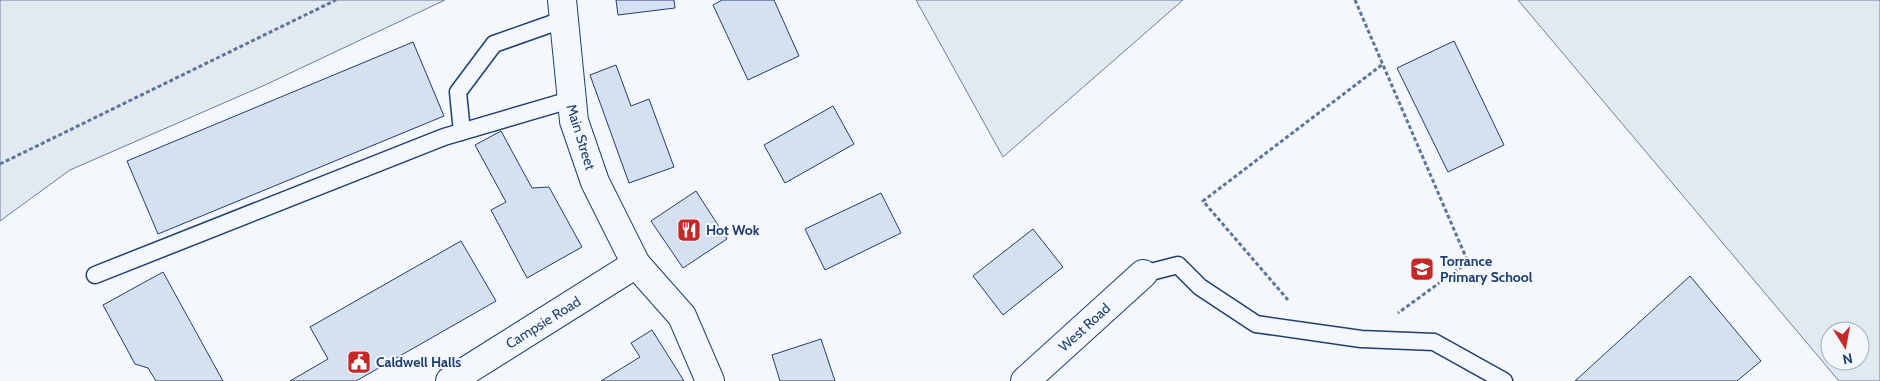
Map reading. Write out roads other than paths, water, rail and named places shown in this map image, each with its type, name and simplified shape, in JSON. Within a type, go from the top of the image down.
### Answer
[{"type":"main road","name":"Main Street","points":[[562,10],[570,100],[574,121],[595,182],[636,264],[682,316],[710,381]]},
{"type":"main road","name":"Campsie Road","points":[[450,381],[636,264]]},
{"type":"main road","name":"West Road","points":[[1025,381],[1143,274]]},
{"type":"lane","points":[[462,132],[458,92],[494,44],[562,10]]},
{"type":"lane","points":[[94,275],[462,132],[570,100]]},
{"type":"lane","points":[[1143,274],[1178,265],[1200,288],[1256,324],[1361,339],[1434,342],[1504,381]]},
{"type":"place","name":"Hot Wok","points":[[689,230]]},
{"type":"place","name":"Torrance Primary School","points":[[1422,269]]},
{"type":"place","name":"Caldwell Halls","points":[[359,362]]}]
